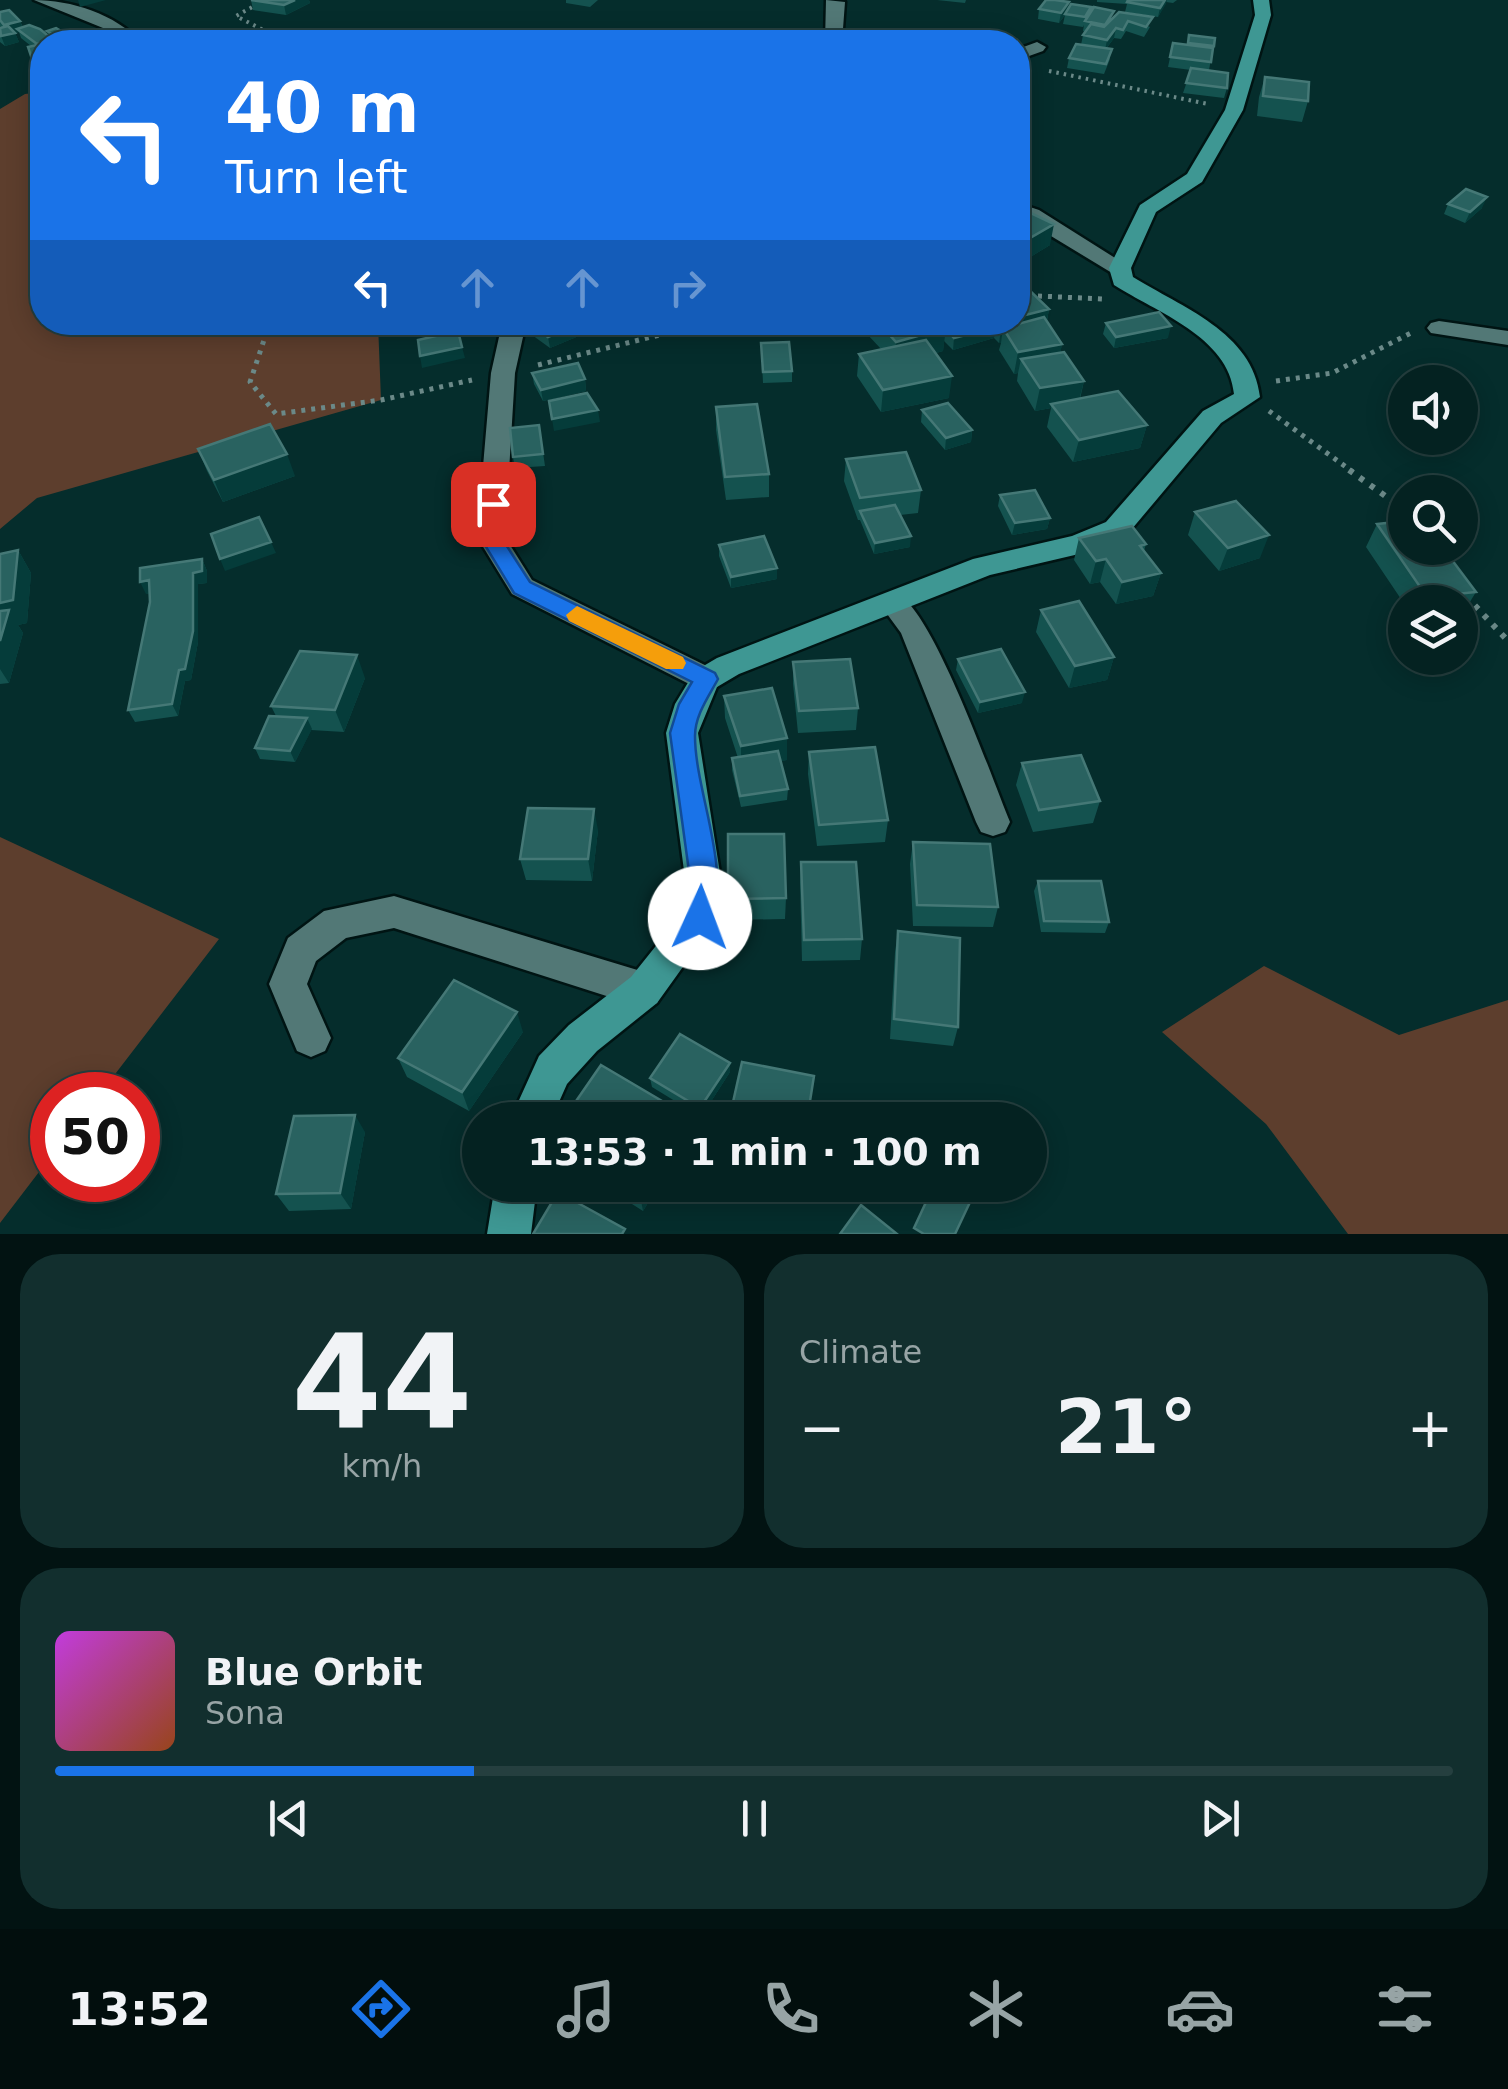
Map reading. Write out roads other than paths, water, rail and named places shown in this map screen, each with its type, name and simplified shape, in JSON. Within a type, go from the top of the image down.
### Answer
[{"type":"main road","points":[[538,1102],[553,1070],[583,1038],[644,990],[700,918],[704,886],[682,733],[691,704],[706,679],[728,666],[983,566],[1079,544],[1116,529],[1212,417],[1248,390],[1238,362],[1207,330],[1153,302],[1122,280],[1120,268],[1146,208],[1195,178],[1234,110],[1263,15],[1261,0]]},
{"type":"main road","points":[[509,1234],[514,1202]]},
{"type":"street","points":[[42,0],[117,30]]},
{"type":"street","points":[[834,0],[836,30]]},
{"type":"street","points":[[1030,50],[1037,47]]},
{"type":"street","points":[[1030,215],[1120,268]]},
{"type":"street","points":[[1438,328],[1508,338]]},
{"type":"street","points":[[510,335],[503,374],[491,537],[522,587],[706,679]]},
{"type":"street","points":[[894,604],[914,628],[993,822]]},
{"type":"street","points":[[311,1038],[288,984],[301,950],[337,923],[394,912],[644,990]]}]
